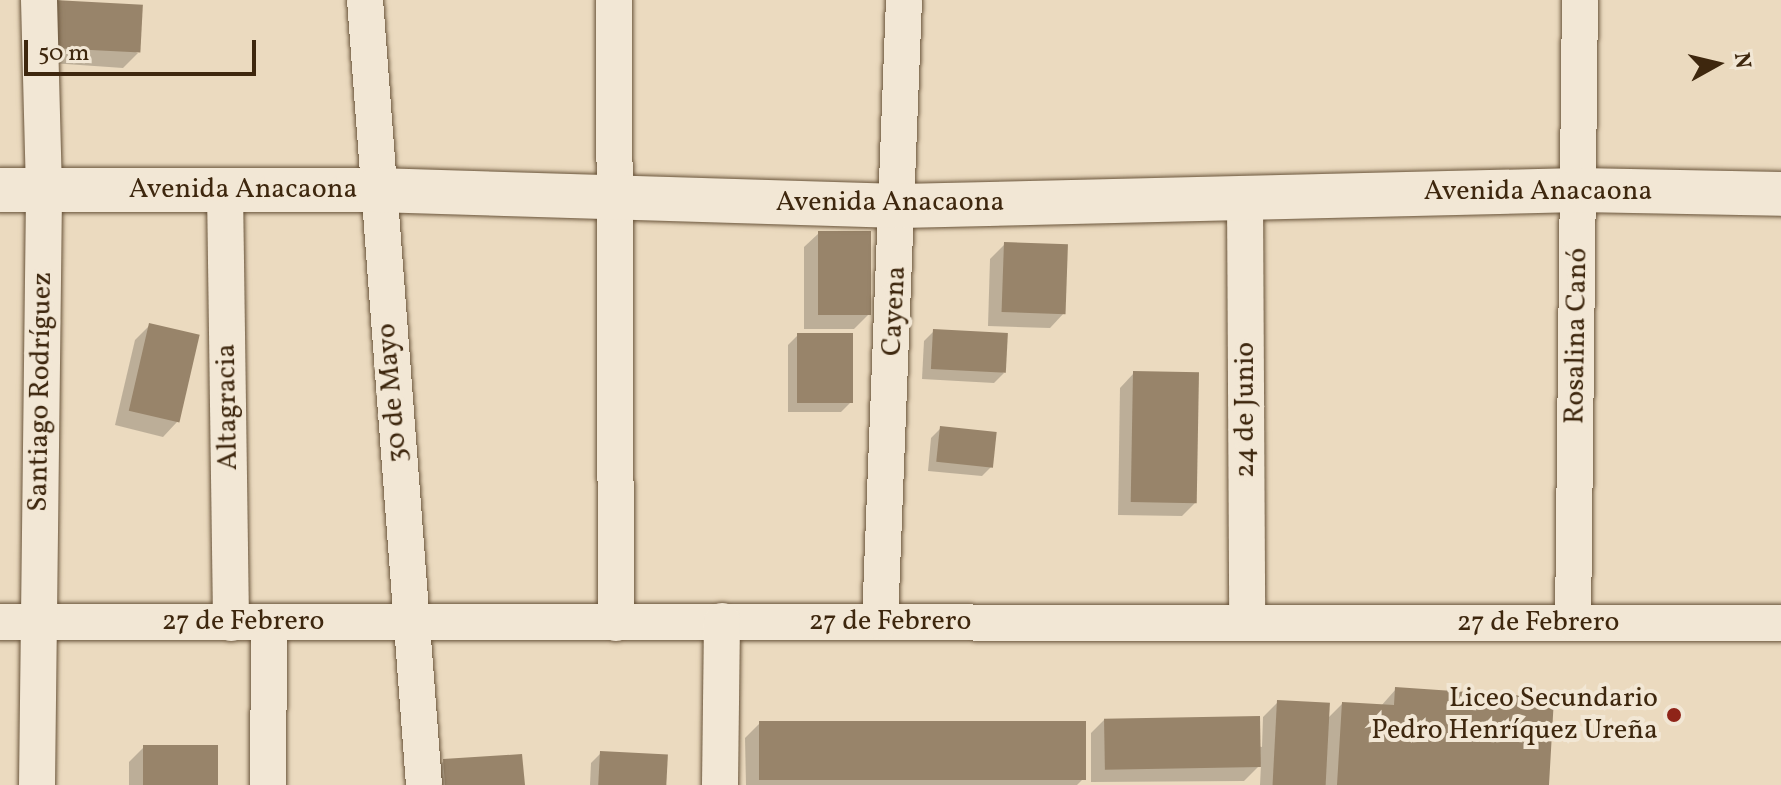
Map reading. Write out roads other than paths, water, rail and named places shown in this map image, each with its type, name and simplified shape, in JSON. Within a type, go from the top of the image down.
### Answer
[{"type":"street","name":"Santiago Rodríguez","points":[[37,785],[36,622],[44,191],[39,0]]},
{"type":"street","name":"30 de Mayo","points":[[365,0],[376,190],[424,785]]},
{"type":"street","points":[[614,0],[618,200],[616,623]]},
{"type":"street","name":"Cayena","points":[[880,622],[900,206],[904,0]]},
{"type":"street","name":"Rosalina Canó","points":[[1573,623],[1580,0]]},
{"type":"street","name":"Avenida Anacaona","points":[[0,190],[376,190],[618,200],[900,206],[1579,190],[1781,194]]},
{"type":"street","name":"Altagracia","points":[[225,190],[231,623]]},
{"type":"street","name":"24 de Junio","points":[[1245,196],[1247,623]]},
{"type":"street","points":[[720,785],[722,621]]},
{"type":"street","name":"27 de Febrero","points":[[0,622],[1781,623]]},
{"type":"street","points":[[268,785],[269,623]]},
{"type":"place","name":"Liceo Secundario Pedro Henríquez Ureña","points":[[1674,715]]}]
